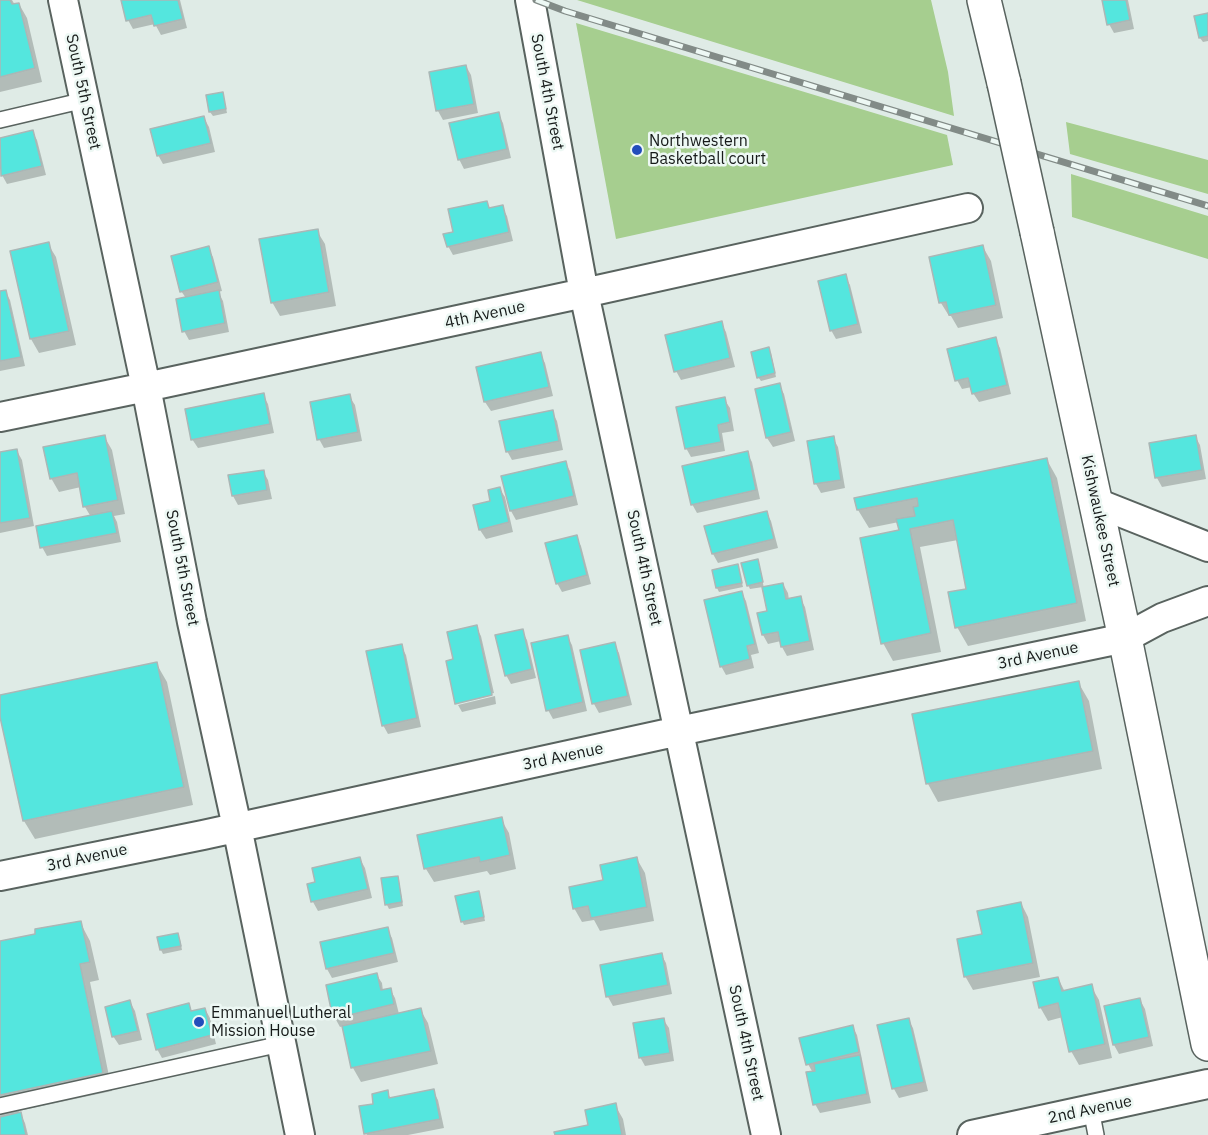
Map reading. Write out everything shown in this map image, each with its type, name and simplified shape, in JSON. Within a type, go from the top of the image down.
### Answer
[{"type":"main road","name":"Kishwaukee Street","points":[[984,0],[1097,503],[1208,1044]]},
{"type":"street","name":"South 5th Street","points":[[63,0],[146,387],[192,622],[237,827],[300,1135]]},
{"type":"street","name":"South 4th Street","points":[[530,0],[584,293],[766,1135]]},
{"type":"street","name":"4th Avenue","points":[[0,417],[584,293],[968,208]]},
{"type":"street","points":[[1097,503],[1208,547]]},
{"type":"street","name":"3rd Avenue","points":[[0,876],[1125,638],[1162,618],[1208,601]]},
{"type":"street","name":"2nd Avenue","points":[[972,1135],[1094,1122],[1208,1084]]},
{"type":"lane","points":[[0,120],[85,99]]},
{"type":"lane","points":[[0,1106],[281,1044]]},
{"type":"green space","points":[[577,0],[931,0],[948,72],[954,116]]},
{"type":"green space","points":[[576,23],[947,135],[953,165],[616,239]]},
{"type":"green space","points":[[1066,122],[1208,160],[1208,194],[1070,154]]},
{"type":"green space","points":[[1071,174],[1208,216],[1208,259],[1072,217]]},
{"type":"building","points":[[0,0],[10,0],[12,4],[19,3],[35,68],[0,77]]},
{"type":"building","points":[[121,0],[178,0],[183,19],[154,26],[151,15],[126,21]]},
{"type":"building","points":[[1102,0],[1126,0],[1130,20],[1107,25]]},
{"type":"building","points":[[1208,13],[1208,36],[1199,38],[1194,16]]},
{"type":"building","points":[[466,65],[474,104],[436,111],[429,72]]},
{"type":"building","points":[[223,92],[226,109],[209,112],[206,95]]},
{"type":"building","points":[[499,112],[507,149],[458,160],[449,123]]},
{"type":"building","points":[[204,116],[211,143],[157,156],[150,129]]},
{"type":"building","points":[[33,130],[42,166],[1,176],[0,138]]},
{"type":"building","points":[[487,201],[489,208],[503,205],[509,232],[447,247],[443,234],[453,232],[448,209]]},
{"type":"building","points":[[318,229],[329,292],[271,303],[259,239]]},
{"type":"building","points":[[49,242],[69,331],[30,339],[10,251]]},
{"type":"building","points":[[983,245],[996,305],[949,315],[946,302],[939,303],[929,257]]},
{"type":"building","points":[[209,246],[218,282],[180,292],[171,256]]},
{"type":"building","points":[[846,274],[858,324],[830,331],[818,281]]},
{"type":"building","points":[[6,290],[21,357],[0,361],[0,291]]},
{"type":"building","points":[[219,290],[225,323],[182,332],[176,299]]},
{"type":"building","points":[[722,321],[730,358],[674,372],[665,335]]},
{"type":"building","points":[[996,337],[1007,385],[972,394],[968,378],[955,381],[947,349]]},
{"type":"building","points":[[769,347],[775,373],[757,378],[751,352]]},
{"type":"building","points":[[541,352],[549,387],[484,402],[476,367]]},
{"type":"building","points":[[780,383],[791,432],[766,438],[755,389]]},
{"type":"building","points":[[264,393],[270,424],[191,440],[185,409]]},
{"type":"building","points":[[350,394],[358,432],[317,440],[310,402]]},
{"type":"building","points":[[725,397],[730,422],[718,425],[721,442],[685,449],[676,407]]},
{"type":"building","points":[[553,410],[559,441],[506,452],[499,421]]},
{"type":"building","points":[[105,435],[118,500],[83,507],[77,473],[50,479],[43,447]]},
{"type":"building","points":[[1196,435],[1202,470],[1155,478],[1149,443]]},
{"type":"building","points":[[834,436],[841,480],[814,484],[807,441]]},
{"type":"building","points":[[17,449],[30,518],[0,523],[0,452]]},
{"type":"building","points":[[748,451],[756,490],[691,505],[682,466]]},
{"type":"building","points":[[1047,458],[1077,603],[955,628],[948,592],[966,589],[953,520],[910,529],[931,633],[881,644],[860,538],[899,530],[896,519],[915,516],[913,507],[918,506],[917,498],[857,510],[854,498]]},
{"type":"building","points":[[566,461],[574,496],[510,511],[501,476]]},
{"type":"building","points":[[264,470],[267,490],[232,496],[228,475]]},
{"type":"building","points":[[500,487],[509,522],[479,530],[473,505],[490,501],[488,490]]},
{"type":"building","points":[[112,511],[117,533],[40,548],[36,526]]},
{"type":"building","points":[[767,511],[774,539],[712,554],[704,526]]},
{"type":"building","points":[[577,535],[587,575],[556,584],[545,543]]},
{"type":"building","points":[[758,559],[763,582],[747,586],[741,563]]},
{"type":"building","points":[[738,564],[742,583],[716,588],[712,570]]},
{"type":"building","points":[[783,583],[786,599],[801,596],[810,641],[781,647],[778,632],[762,635],[757,613],[767,611],[762,587]]},
{"type":"building","points":[[742,591],[755,644],[747,646],[750,659],[720,667],[704,600]]},
{"type":"building","points":[[477,625],[492,695],[455,704],[446,661],[453,659],[447,632]]},
{"type":"building","points":[[523,629],[532,669],[505,676],[495,635]]},
{"type":"building","points":[[568,635],[583,702],[546,711],[531,643]]},
{"type":"building","points":[[615,642],[628,696],[592,704],[580,650]]},
{"type":"building","points":[[402,644],[417,718],[382,726],[366,651]]},
{"type":"building","points":[[157,662],[184,787],[23,821],[0,717],[0,695]]},
{"type":"building","points":[[1079,681],[1093,751],[926,784],[912,714]]},
{"type":"building","points":[[502,817],[510,855],[480,862],[479,857],[424,869],[417,835]]},
{"type":"building","points":[[360,857],[368,889],[311,902],[307,884],[315,882],[312,868]]},
{"type":"building","points":[[637,857],[647,907],[591,918],[588,906],[573,909],[569,887],[603,880],[600,865]]},
{"type":"building","points":[[398,876],[402,902],[385,905],[381,878]]},
{"type":"building","points":[[479,891],[484,917],[461,922],[455,896]]},
{"type":"building","points":[[1021,902],[1033,963],[964,977],[957,939],[982,934],[977,911]]},
{"type":"building","points":[[81,921],[90,962],[80,964],[103,1073],[0,1095],[0,941],[35,934],[35,929]]},
{"type":"building","points":[[388,927],[394,953],[326,969],[320,942]]},
{"type":"building","points":[[178,933],[181,946],[160,950],[157,937]]},
{"type":"building","points":[[662,953],[668,985],[606,997],[600,965]]},
{"type":"building","points":[[377,973],[381,990],[391,988],[394,1004],[333,1019],[326,985]]},
{"type":"building","points":[[1058,977],[1062,991],[1092,984],[1105,1044],[1069,1052],[1058,1003],[1039,1008],[1033,982]]},
{"type":"building","points":[[1140,998],[1149,1037],[1113,1045],[1104,1006]]},
{"type":"building","points":[[130,1000],[138,1031],[112,1037],[105,1007]]},
{"type":"building","points":[[189,1003],[191,1011],[205,1008],[212,1035],[156,1050],[147,1014]]},
{"type":"building","points":[[421,1008],[431,1051],[351,1068],[342,1026]]},
{"type":"building","points":[[664,1018],[670,1053],[639,1058],[633,1023]]},
{"type":"building","points":[[909,1018],[924,1082],[892,1089],[877,1025]]},
{"type":"building","points":[[853,1025],[859,1052],[806,1065],[799,1038]]},
{"type":"building","points":[[860,1055],[867,1094],[813,1105],[806,1072],[815,1071],[814,1064]]},
{"type":"building","points":[[434,1089],[440,1119],[364,1134],[359,1106],[373,1104],[372,1094],[388,1090],[389,1098]]},
{"type":"building","points":[[616,1103],[622,1135],[555,1135],[554,1132],[588,1125],[585,1110]]},
{"type":"building","points":[[21,1112],[26,1135],[0,1135],[0,1117]]},
{"type":"railway","points":[[536,0],[565,11],[1208,206]]},
{"type":"place","name":"Northwestern Basketball court","points":[[637,150]]},
{"type":"place","name":"Emmanuel Lutheral Mission House","points":[[199,1022]]}]
